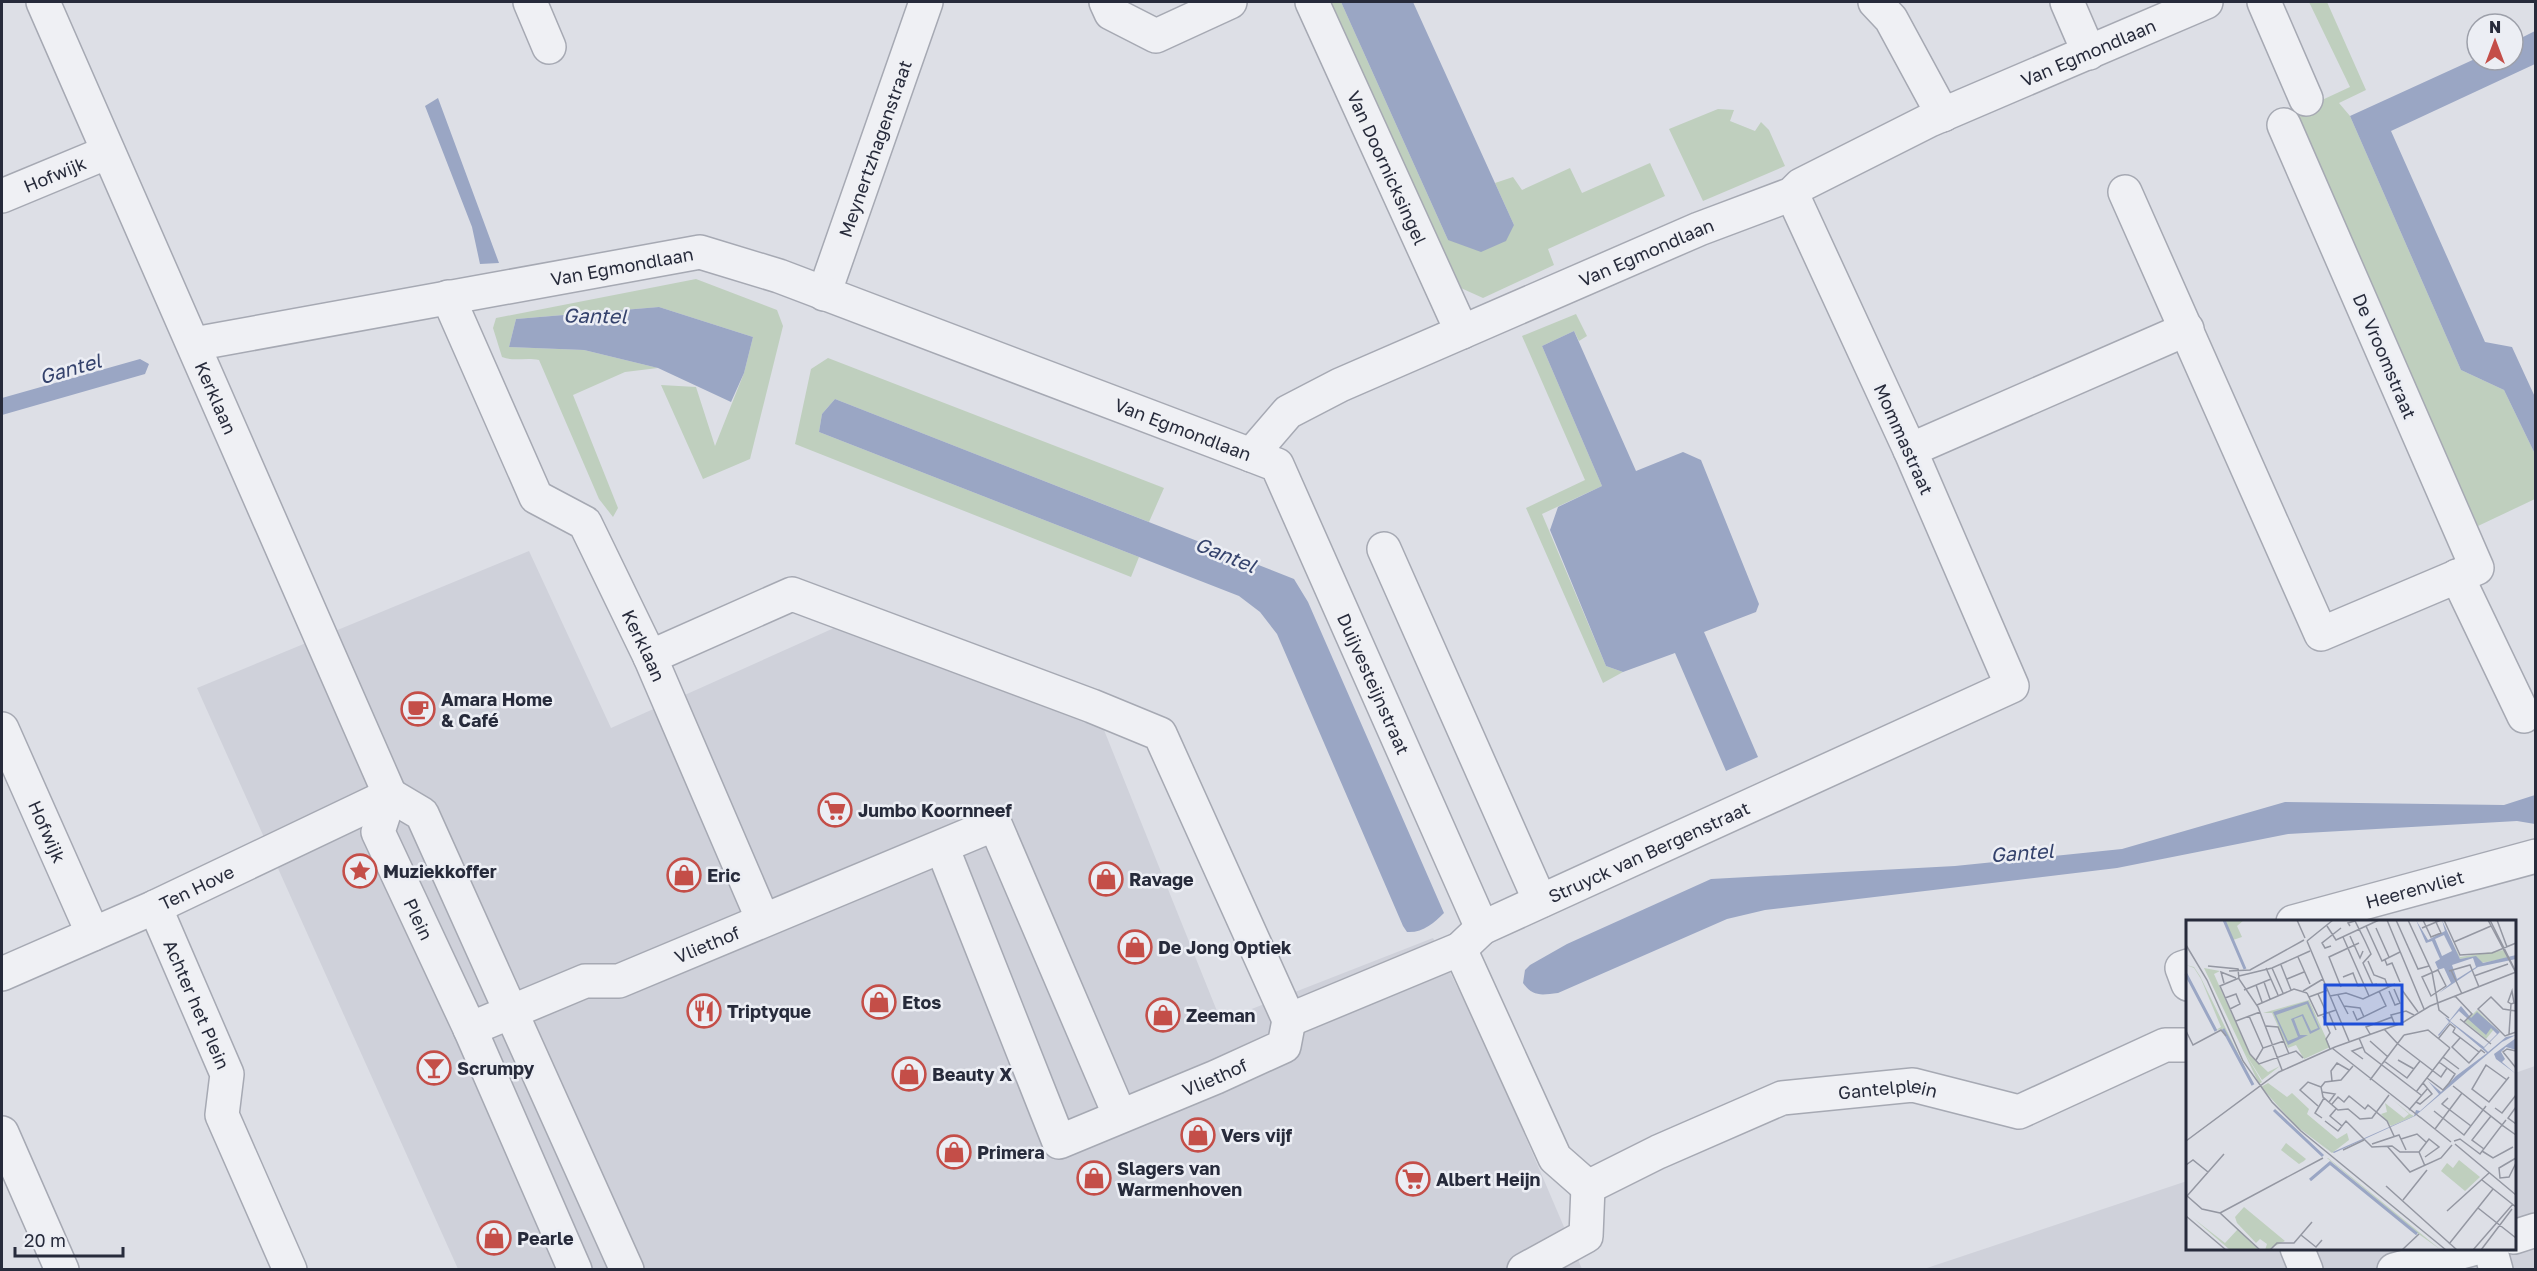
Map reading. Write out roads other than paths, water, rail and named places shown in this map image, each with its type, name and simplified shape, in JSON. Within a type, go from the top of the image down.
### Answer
[{"type":"street","name":"Kerklaan","points":[[43,2],[390,795]]},
{"type":"street","points":[[530,2],[549,46]]},
{"type":"street","name":"Meynertzhagenstraat","points":[[824,294],[926,2]]},
{"type":"street","points":[[1106,2],[1111,14],[1156,36],[1230,2]]},
{"type":"street","name":"Van Doornicksingel","points":[[1312,2],[1462,332]]},
{"type":"street","points":[[1875,2],[1892,20],[1943,115]]},
{"type":"street","points":[[2067,2],[2089,53]]},
{"type":"street","name":"Van Egmondlaan","points":[[194,344],[700,252],[779,276],[1251,455],[1288,412],[1340,385],[1699,230],[1792,194],[1801,185],[1943,115],[2206,2]]},
{"type":"street","points":[[2264,2],[2306,99]]},
{"type":"street","name":"De Vroomstraat","points":[[2125,192],[2321,634],[2477,568],[2284,125]]},
{"type":"street","name":"Hofwijk","points":[[2,195],[108,152]]},
{"type":"street","name":"Mommastraat","points":[[1792,194],[1910,450],[2012,686]]},
{"type":"street","name":"Kerklaan","points":[[448,297],[536,497],[585,523],[650,657],[763,920]]},
{"type":"street","points":[[1910,450],[2187,329]]},
{"type":"street","name":"Duijvesteijnstraat","points":[[1251,455],[1277,465],[1471,938]]},
{"type":"street","points":[[1384,549],[1540,901]]},
{"type":"street","points":[[2457,576],[2524,716]]},
{"type":"street","points":[[650,657],[792,594],[1092,706],[1160,734],[1289,1020]]},
{"type":"street","name":"Struyck van Bergenstraat","points":[[1289,1020],[1471,938],[1540,901],[2012,686]]},
{"type":"street","name":"Hofwijk","points":[[2,729],[93,934]]},
{"type":"street","points":[[390,795],[422,814],[627,1269]]},
{"type":"street","name":"Ten Hove","points":[[2,974],[155,907],[390,795]]},
{"type":"street","name":"Plein","points":[[390,795],[378,832],[470,1029],[575,1269]]},
{"type":"street","name":"Vliethof","points":[[470,1029],[585,981],[619,981],[995,824],[1120,1116]]},
{"type":"street","name":"Vliethof","points":[[942,847],[1059,1142],[1216,1077],[1284,1046],[1289,1020]]},
{"type":"street","name":"Heerenvliet","points":[[2297,920],[2535,856]]},
{"type":"street","name":"Achter het Plein","points":[[155,907],[227,1074],[222,1115],[290,1269]]},
{"type":"street","points":[[1471,938],[1556,1158],[1588,1187],[1586,1236],[1524,1269]]},
{"type":"street","name":"Gantelplein","points":[[1588,1187],[1658,1152],[1782,1098],[1913,1085],[2019,1112],[2165,1045],[2186,1045]]},
{"type":"street","points":[[2,1133],[62,1269]]},
{"type":"street","points":[[2516,1236],[2535,1230]]},
{"type":"street","points":[[2298,1250],[2306,1269]]},
{"type":"street","points":[[2394,1269],[2468,1250]]},
{"type":"street","points":[[2491,1250],[2496,1269]]},
{"type":"water","points":[[1341,2],[1413,2],[1514,225],[1506,241],[1481,252],[1448,240]]},
{"type":"water","points":[[2535,31],[2535,64],[2525,69],[2525,36]]},
{"type":"water","points":[[2465,63],[2465,72],[2518,72],[2391,131],[2485,342],[2512,347],[2535,397],[2535,454],[2504,390],[2461,370],[2350,116]]},
{"type":"water","points":[[438,98],[499,263],[480,264],[472,227],[425,106]]},
{"type":"water","name":"Gantel","points":[[659,307],[753,337],[744,373],[731,402],[658,368],[584,350],[509,347],[516,319]]},
{"type":"water","points":[[1574,331],[1636,471],[1683,452],[1701,460],[1759,604],[1756,612],[1704,632],[1758,757],[1726,771],[1675,653],[1623,672],[1606,666],[1550,530],[1558,507],[1602,486],[1542,346]]},
{"type":"water","points":[[140,359],[149,364],[145,374],[2,415],[2,398]]},
{"type":"water","name":"Gantel","points":[[835,399],[1294,579],[1308,602],[1444,913],[1432,924],[1418,931],[1407,932],[1403,926],[1277,634],[1260,612],[1239,596],[819,432],[822,414]]},
{"type":"water","points":[[2535,795],[2535,824],[2517,821],[2288,834],[2117,868],[1765,910],[1727,919],[1558,993],[1534,993],[1523,983],[1525,970],[1530,965],[1567,944],[1711,879],[1955,866],[2122,849],[2285,802],[2504,805]]},
{"type":"place","name":"Amara Home & Café","points":[[418,709]]},
{"type":"place","name":"Jumbo Koornneef","points":[[835,810]]},
{"type":"place","name":"Muziekkoffer","points":[[360,871]]},
{"type":"place","name":"Eric","points":[[684,875]]},
{"type":"place","name":"Ravage","points":[[1106,879]]},
{"type":"place","name":"De Jong Optiek","points":[[1135,947]]},
{"type":"place","name":"Etos","points":[[879,1002]]},
{"type":"place","name":"Triptyque","points":[[704,1011]]},
{"type":"place","name":"Zeeman","points":[[1163,1015]]},
{"type":"place","name":"Scrumpy","points":[[434,1068]]},
{"type":"place","name":"Beauty X","points":[[909,1074]]},
{"type":"place","name":"Vers vijf","points":[[1198,1135]]},
{"type":"place","name":"Primera","points":[[954,1152]]},
{"type":"place","name":"Slagers van Warmenhoven","points":[[1094,1178]]},
{"type":"place","name":"Albert Heijn","points":[[1413,1179]]},
{"type":"place","name":"Pearle","points":[[494,1238]]}]
